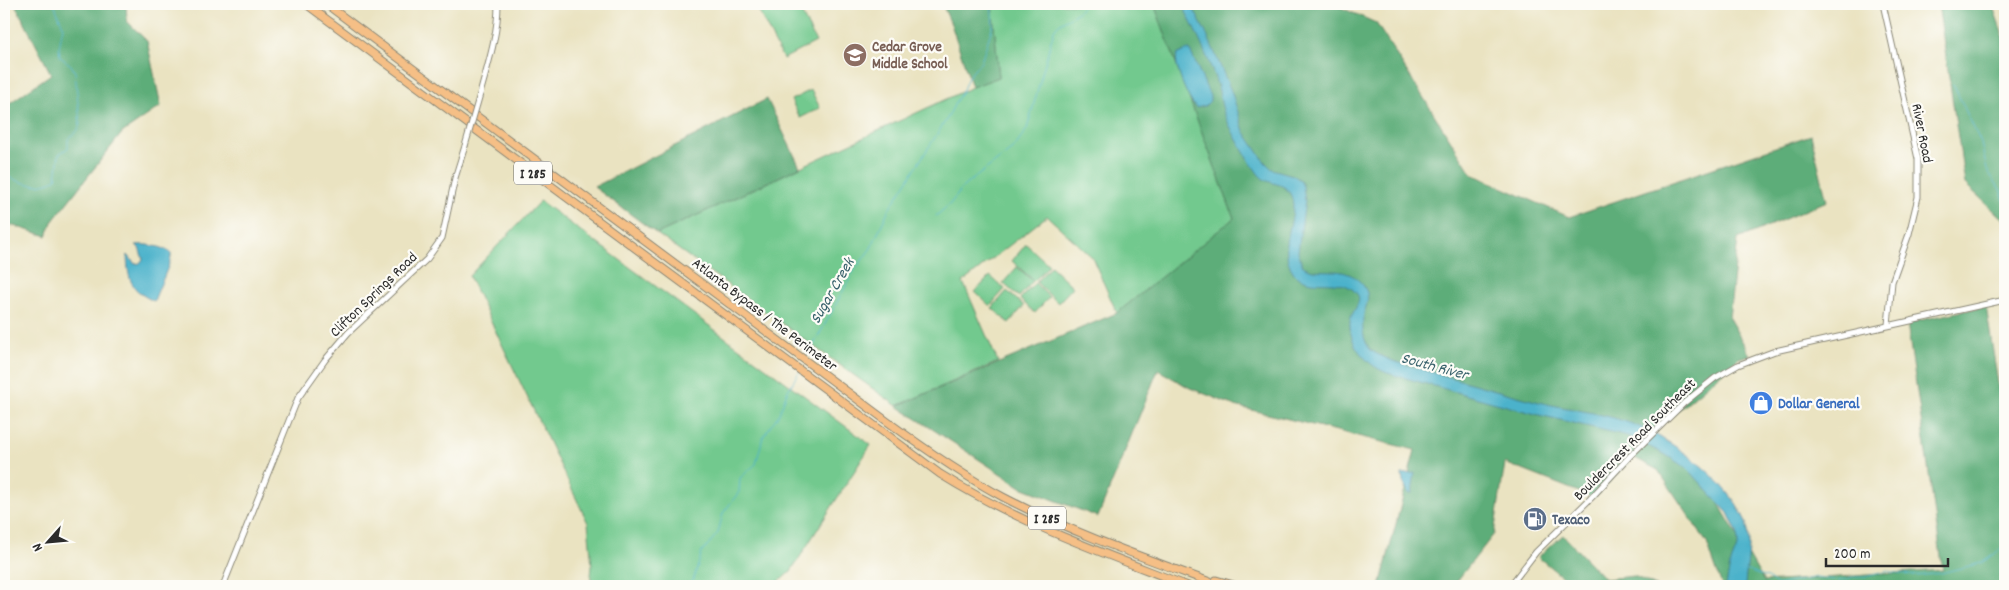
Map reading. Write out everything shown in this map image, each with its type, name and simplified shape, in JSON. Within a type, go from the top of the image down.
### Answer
[{"type":"highway","name":"Atlanta Bypass / The Perimeter","points":[[306,4],[940,474],[1016,517],[1188,586]]},
{"type":"highway","name":"Atlanta Bypass / The Perimeter","points":[[326,4],[765,331],[953,468],[1003,497],[1041,516],[1221,586]]},
{"type":"highway","points":[[1168,565],[1237,586]]},
{"type":"street","name":"Clifton Springs Road","points":[[225,585],[298,398],[325,360],[348,333],[428,259],[442,238],[455,178],[494,44],[498,4]]},
{"type":"street","name":"River Road","points":[[1883,4],[1918,160],[1919,180],[1915,214],[1892,282],[1888,325]]},
{"type":"street","name":"Bouldercrest Road Southeast","points":[[1510,586],[1536,552],[1590,500],[1630,456],[1684,403],[1715,378],[1738,366],[1775,352],[2005,300]]},
{"type":"green space","points":[[15,4],[126,4],[127,21],[147,41],[161,106],[122,133],[52,222],[47,236],[4,223],[4,107],[51,74]]},
{"type":"green space","points":[[755,4],[797,4],[816,42],[783,59]]},
{"type":"green space","points":[[942,4],[992,4],[999,77],[972,87],[951,24]]},
{"type":"green space","points":[[992,4],[1154,4],[1234,218],[1117,313],[1092,257],[1047,216],[963,282],[998,362],[897,406],[657,234],[972,87],[999,77]]},
{"type":"green space","points":[[1154,4],[1333,4],[1376,23],[1472,174],[1569,217],[1811,135],[1827,201],[1738,239],[1729,318],[1750,355],[1739,358],[1652,433],[1696,464],[1764,582],[1943,570],[1907,323],[1986,306],[2005,429],[2005,586],[1722,586],[1707,543],[1658,470],[1633,457],[1594,498],[1505,463],[1494,534],[1453,586],[1380,586],[1415,450],[1235,406],[1190,388],[1158,370],[1098,517],[1021,487],[897,406],[1117,313],[1234,218]]},
{"type":"green space","points":[[1938,4],[1992,4],[2005,40],[2005,221],[1965,184]]},
{"type":"green space","points":[[811,90],[820,108],[800,118],[791,100]]},
{"type":"green space","points":[[767,99],[800,167],[657,234],[594,187]]},
{"type":"green space","points":[[540,201],[871,445],[791,571],[774,586],[590,586],[592,566],[588,523],[469,276]]},
{"type":"green space","points":[[1026,244],[1049,265],[1034,281],[1012,261]]},
{"type":"green space","points":[[1051,266],[1073,287],[1058,303],[1036,282]]},
{"type":"green space","points":[[1017,267],[1033,281],[1019,297],[1003,283]]},
{"type":"green space","points":[[990,276],[1005,289],[990,306],[975,292]]},
{"type":"green space","points":[[1035,283],[1049,297],[1035,313],[1020,299]]},
{"type":"green space","points":[[1007,291],[1024,306],[1009,323],[992,308]]},
{"type":"green space","points":[[1563,535],[1605,579],[1634,576],[1656,586],[1561,586],[1566,580],[1538,557]]},
{"type":"water","name":"South River","points":[[1182,4],[1191,4],[1208,37],[1232,93],[1244,131],[1272,169],[1293,175],[1300,180],[1303,186],[1305,201],[1298,252],[1302,265],[1308,269],[1348,274],[1356,278],[1367,292],[1368,299],[1363,318],[1363,328],[1369,348],[1393,361],[1539,402],[1603,415],[1641,427],[1659,436],[1712,475],[1727,491],[1738,507],[1746,523],[1749,539],[1745,586],[1726,586],[1730,565],[1738,545],[1737,532],[1728,513],[1689,470],[1666,455],[1628,436],[1539,415],[1387,373],[1372,365],[1360,353],[1350,330],[1350,321],[1359,300],[1357,294],[1343,285],[1308,281],[1294,273],[1289,263],[1287,252],[1287,241],[1293,210],[1289,192],[1283,187],[1263,179],[1239,144],[1223,110],[1210,64]]},
{"type":"water","points":[[1190,50],[1210,96],[1210,101],[1205,106],[1196,108],[1185,90],[1179,74],[1176,60],[1177,55]]},
{"type":"water","points":[[136,245],[155,246],[171,253],[167,269],[154,301],[136,289],[128,272],[128,255],[135,264],[140,263],[143,259]]},
{"type":"water","points":[[1415,473],[1412,493],[1409,494],[1403,482],[1402,474]]},
{"type":"waterway","points":[[4,175],[23,183],[36,185],[56,179],[59,154],[68,148],[68,139],[78,130],[80,123],[75,72],[71,65],[60,57],[59,48],[63,26],[54,4]]},
{"type":"waterway","name":"Sugar Creek","points":[[807,357],[854,271],[871,248],[888,211],[948,117],[968,77],[981,62],[993,25],[991,4]]},
{"type":"waterway","points":[[936,216],[950,204],[964,186],[1015,147],[1027,129],[1054,30],[1077,13],[1084,4]]},
{"type":"waterway","points":[[1953,84],[1981,143],[1987,170],[2000,189],[2005,202]]},
{"type":"waterway","name":"Sugar Creek","points":[[689,586],[694,578],[702,552],[718,533],[723,513],[739,492],[740,478],[756,464],[763,437],[779,414],[787,392],[799,372]]},
{"type":"waterway","points":[[1745,570],[1767,578],[1778,585],[1817,577],[1840,581],[1887,571],[1917,576],[1941,573],[1981,563],[2005,547]]},
{"type":"place","name":"Cedar Grove Middle School","points":[[855,55]]},
{"type":"place","name":"Dollar General","points":[[1761,403]]},
{"type":"place","name":"Texaco","points":[[1535,519]]}]
